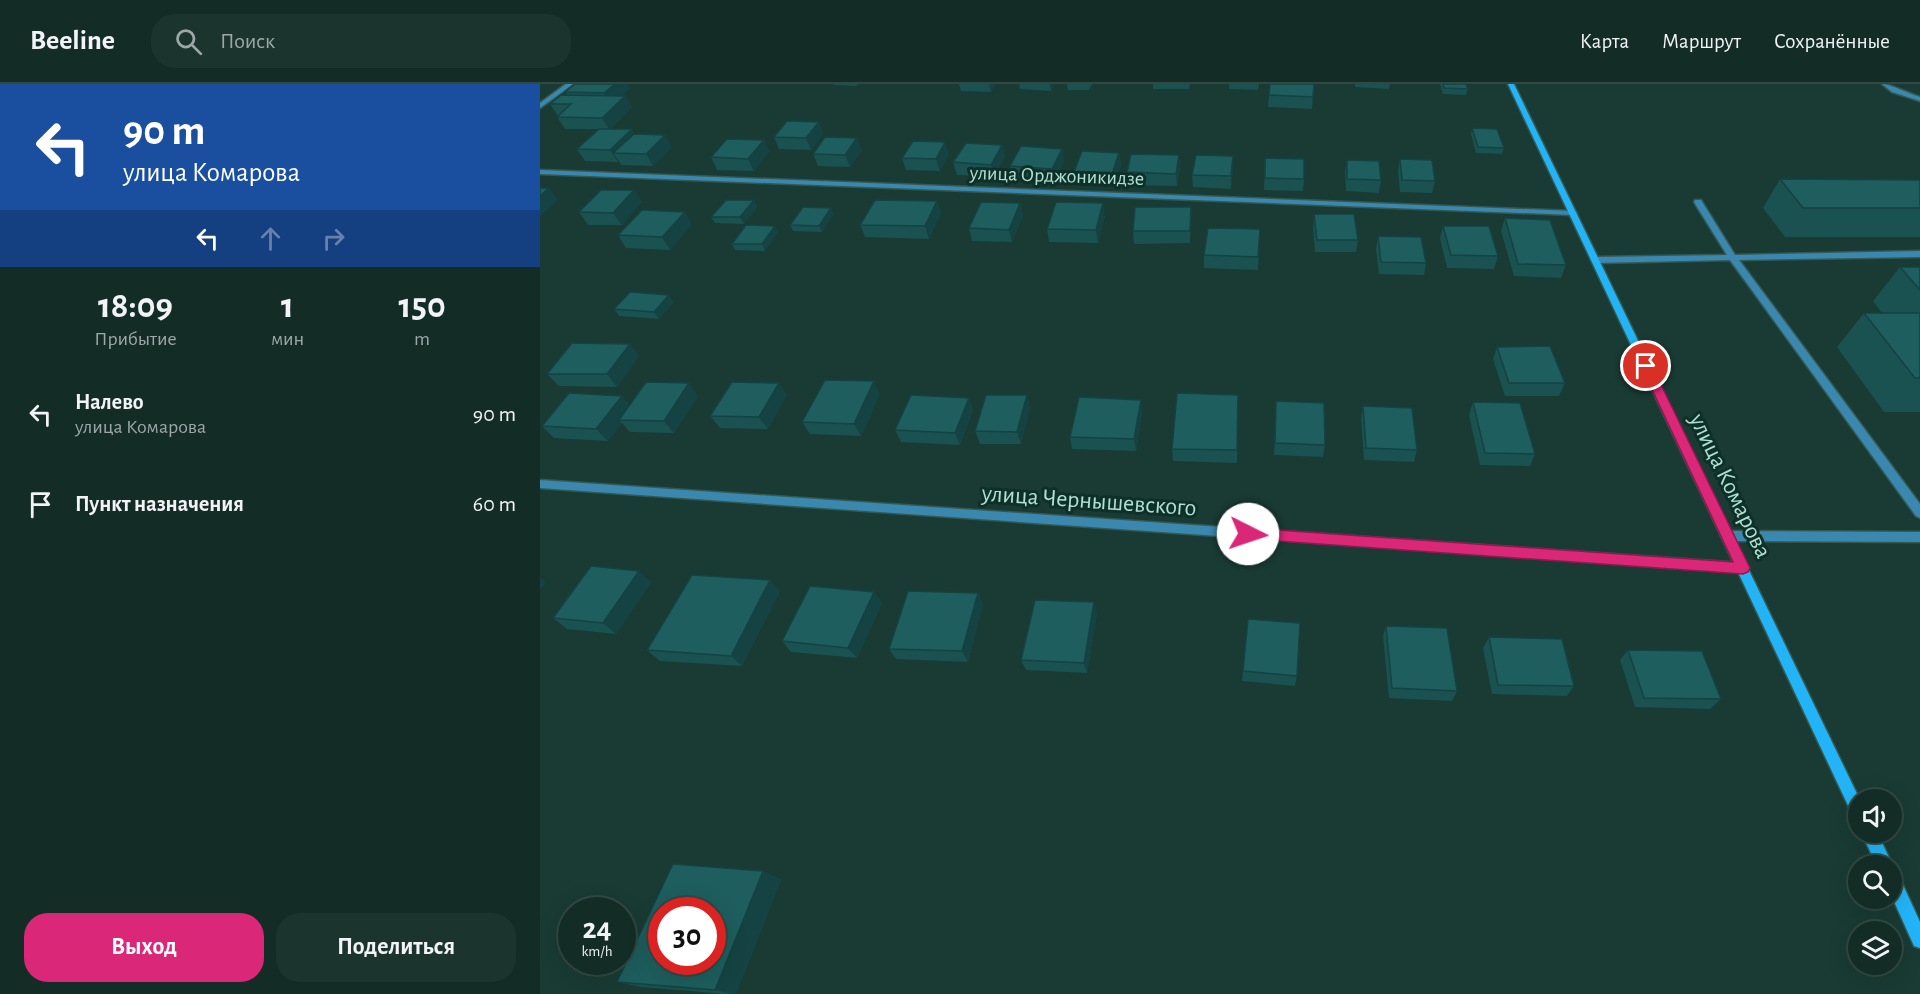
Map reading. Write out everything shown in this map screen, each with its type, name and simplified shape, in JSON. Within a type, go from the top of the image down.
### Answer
[{"type":"street","points":[[540,106],[570,84]]},
{"type":"street","name":"улица Комарова","points":[[1511,84],[1848,790]]},
{"type":"street","points":[[1885,84],[1894,91],[1920,99]]},
{"type":"street","name":"улица Орджоникидзе","points":[[540,172],[1573,213]]},
{"type":"street","points":[[1698,202],[1733,258],[1920,513]]},
{"type":"street","points":[[1596,260],[1920,254]]},
{"type":"street","name":"улица Чернышевского","points":[[540,484],[1743,568]]},
{"type":"street","points":[[1727,536],[1920,537]]},
{"type":"street","points":[[1902,901],[1920,940]]},
{"type":"building","points":[[575,84],[615,84],[604,93],[565,92]]},
{"type":"building","points":[[1270,84],[1314,84],[1313,97],[1269,95]]},
{"type":"building","points":[[1443,84],[1466,84],[1468,89],[1444,88]]},
{"type":"building","points":[[561,95],[625,96],[602,118],[557,117],[571,104],[550,104]]},
{"type":"building","points":[[787,121],[819,122],[806,138],[774,137]]},
{"type":"building","points":[[1472,128],[1497,129],[1504,148],[1478,147]]},
{"type":"building","points":[[599,129],[632,129],[610,150],[577,149]]},
{"type":"building","points":[[634,134],[665,135],[646,154],[613,153]]},
{"type":"building","points":[[825,137],[857,138],[845,155],[813,154]]},
{"type":"building","points":[[727,139],[764,140],[748,159],[711,157]]},
{"type":"building","points":[[913,141],[945,142],[936,159],[902,158]]},
{"type":"building","points":[[966,143],[1002,145],[991,165],[953,162]]},
{"type":"building","points":[[1021,146],[1062,149],[1052,169],[1010,166]]},
{"type":"building","points":[[1082,151],[1119,153],[1112,174],[1074,172]]},
{"type":"building","points":[[1131,154],[1179,155],[1176,174],[1127,172]]},
{"type":"building","points":[[1196,155],[1233,156],[1231,176],[1192,175]]},
{"type":"building","points":[[1265,158],[1304,159],[1304,179],[1265,178]]},
{"type":"building","points":[[1400,159],[1432,160],[1435,181],[1402,180]]},
{"type":"building","points":[[1347,160],[1379,161],[1381,180],[1347,179]]},
{"type":"building","points":[[1780,179],[1920,180],[1920,208],[1803,208]]},
{"type":"building","points":[[540,188],[549,188],[540,196]]},
{"type":"building","points":[[601,190],[634,190],[613,213],[579,212]]},
{"type":"building","points":[[726,200],[754,200],[740,217],[711,217]]},
{"type":"building","points":[[875,200],[937,201],[925,226],[860,225]]},
{"type":"building","points":[[981,202],[1020,203],[1009,230],[969,228]]},
{"type":"building","points":[[1056,202],[1103,203],[1096,230],[1047,229]]},
{"type":"building","points":[[803,207],[831,208],[819,226],[790,225]]},
{"type":"building","points":[[1135,207],[1191,207],[1190,231],[1133,231]]},
{"type":"building","points":[[642,210],[685,212],[662,237],[618,235]]},
{"type":"building","points":[[1314,214],[1354,214],[1358,240],[1317,240]]},
{"type":"building","points":[[1505,218],[1550,220],[1566,265],[1518,264]]},
{"type":"building","points":[[746,225],[775,226],[762,244],[732,244]]},
{"type":"building","points":[[1443,226],[1489,226],[1498,256],[1451,255]]},
{"type":"building","points":[[1208,228],[1260,229],[1258,257],[1204,255]]},
{"type":"building","points":[[1378,236],[1421,237],[1426,263],[1381,262]]},
{"type":"building","points":[[1900,267],[1920,267],[1920,290]]},
{"type":"building","points":[[630,292],[669,295],[654,312],[614,309]]},
{"type":"building","points":[[1864,313],[1920,313],[1920,378],[1915,378]]},
{"type":"building","points":[[572,343],[630,344],[607,374],[547,374]]},
{"type":"building","points":[[1550,346],[1565,383],[1509,383],[1497,347]]},
{"type":"building","points":[[825,380],[874,381],[854,424],[802,422]]},
{"type":"building","points":[[646,382],[689,383],[664,421],[619,420]]},
{"type":"building","points":[[732,382],[779,383],[759,417],[710,416]]},
{"type":"building","points":[[569,393],[622,396],[596,429],[542,426]]},
{"type":"building","points":[[1177,393],[1238,395],[1237,450],[1172,449]]},
{"type":"building","points":[[911,395],[969,398],[955,433],[895,430]]},
{"type":"building","points":[[986,395],[1027,395],[1017,432],[975,431]]},
{"type":"building","points":[[1079,397],[1141,400],[1134,439],[1070,437]]},
{"type":"building","points":[[1276,401],[1324,403],[1325,445],[1275,443]]},
{"type":"building","points":[[1473,402],[1520,403],[1535,454],[1485,453]]},
{"type":"building","points":[[1363,406],[1412,408],[1417,450],[1366,448]]},
{"type":"building","points":[[591,566],[639,571],[603,623],[553,618]]},
{"type":"building","points":[[692,575],[770,580],[731,656],[647,650]]},
{"type":"building","points":[[810,586],[874,592],[848,648],[782,641]]},
{"type":"building","points":[[908,591],[978,593],[962,651],[889,649]]},
{"type":"building","points":[[1035,600],[1094,602],[1084,663],[1021,660]]},
{"type":"building","points":[[1248,619],[1300,623],[1297,676],[1243,671]]},
{"type":"building","points":[[1386,626],[1447,628],[1457,691],[1392,688]]},
{"type":"building","points":[[1489,637],[1562,639],[1574,686],[1498,685]]},
{"type":"building","points":[[1628,650],[1702,651],[1721,699],[1644,698]]},
{"type":"building","points":[[673,864],[763,871],[726,963],[726,897],[657,897]]},
{"type":"building","points":[[648,917],[648,975],[721,975],[715,990],[617,982],[620,975],[636,975],[636,942]]},
{"type":"route","points":[[1248,534],[1743,568],[1646,366]]}]
